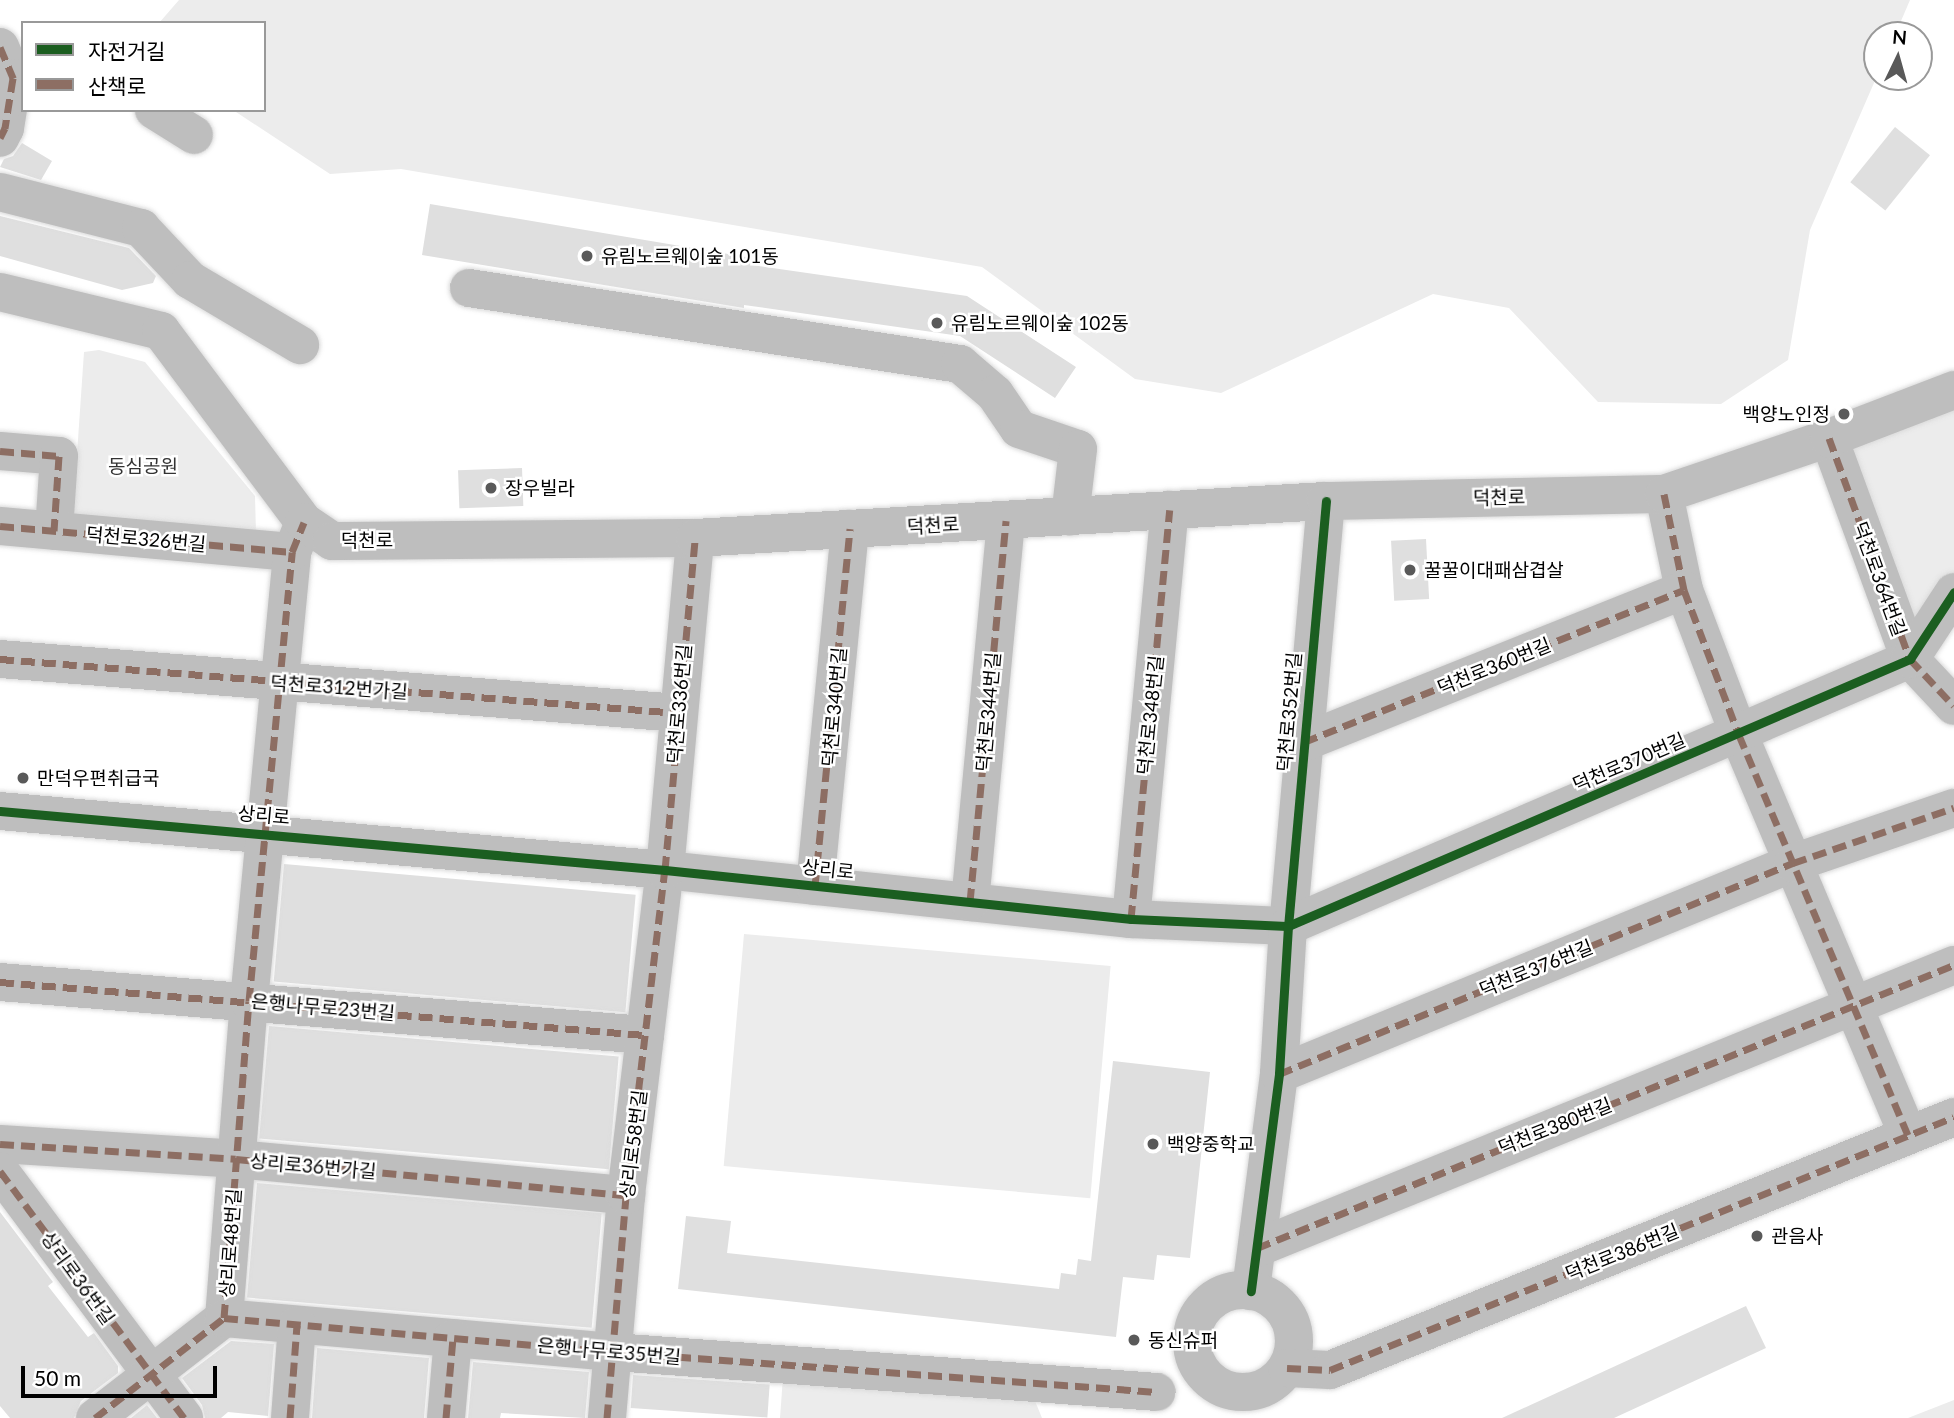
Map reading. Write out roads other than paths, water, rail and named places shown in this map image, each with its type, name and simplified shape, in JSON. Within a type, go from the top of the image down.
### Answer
[{"type":"street","points":[[0,138],[5,128],[12,68]]},
{"type":"street","points":[[157,112],[194,135]]},
{"type":"street","points":[[0,192],[141,229],[190,280],[300,345]]},
{"type":"street","points":[[469,288],[960,364],[995,394],[1019,429],[1078,449],[1070,517]]},
{"type":"street","name":"덕천로","points":[[0,292],[161,331],[298,537],[332,541],[695,538],[1006,522],[1326,501],[1664,494],[1829,438],[1954,390]]},
{"type":"street","name":"덕천로364번길","points":[[1829,438],[1910,659],[1954,706]]},
{"type":"street","points":[[0,451],[59,456],[54,531]]},
{"type":"street","points":[[1664,494],[1684,590],[1739,734],[1908,1135]]},
{"type":"street","name":"덕천로352번길","points":[[1288,926],[1326,501]]},
{"type":"street","name":"덕천로348번길","points":[[1131,919],[1170,510]]},
{"type":"street","name":"덕천로344번길","points":[[970,902],[1006,522]]},
{"type":"street","name":"덕천로326번길","points":[[0,526],[54,531],[298,537]]},
{"type":"street","name":"덕천로340번길","points":[[816,886],[850,529]]},
{"type":"street","name":"상리로48번길","points":[[224,1318],[250,1001],[298,537]]},
{"type":"street","name":"덕천로336번길","points":[[665,870],[695,538]]},
{"type":"street","name":"덕천로360번길","points":[[1304,742],[1684,590]]},
{"type":"street","points":[[1910,659],[1954,592]]},
{"type":"street","name":"덕천로312번가길","points":[[0,659],[678,713]]},
{"type":"street","name":"덕천로370번길","points":[[1288,926],[1910,659]]},
{"type":"street","name":"덕천로376번길","points":[[1279,1074],[1793,863],[1954,807]]},
{"type":"street","name":"상리로","points":[[0,811],[665,870],[1131,919],[1288,926]]},
{"type":"street","name":"상리로58번길","points":[[607,1418],[626,1195],[665,870]]},
{"type":"street","points":[[1251,1291],[1279,1074],[1288,926]]},
{"type":"street","name":"덕천로380번길","points":[[1257,1248],[1853,1003],[1954,965]]},
{"type":"street","name":"은행나무로23번길","points":[[0,982],[645,1035]]},
{"type":"street","name":"덕천로386번길","points":[[1287,1368],[1330,1370],[1954,1117]]},
{"type":"street","name":"상리로36번가길","points":[[0,1144],[236,1158],[626,1195]]},
{"type":"street","name":"상리로36번길","points":[[0,1171],[149,1376],[184,1418]]},
{"type":"street","points":[[1234,1291],[1251,1291],[1267,1296],[1280,1306],[1289,1320],[1294,1336],[1293,1353],[1287,1368],[1276,1381],[1244,1392],[1228,1390],[1213,1382],[1201,1370],[1194,1355],[1192,1338],[1196,1322],[1205,1308],[1218,1297],[1234,1291]]},
{"type":"street","points":[[96,1418],[224,1318]]},
{"type":"street","name":"은행나무로35번길","points":[[224,1318],[614,1352],[1157,1392]]},
{"type":"street","points":[[290,1418],[297,1325]]},
{"type":"street","points":[[446,1418],[453,1338]]},
{"type":"street","points":[[1105,1418],[1201,1370]]},
{"type":"place","name":"유림노르웨이숲 101동","points":[[587,256]]},
{"type":"place","name":"유림노르웨이숲 102동","points":[[937,323]]},
{"type":"place","name":"백양노인정","points":[[1844,414]]},
{"type":"place","name":"장우빌라","points":[[491,488]]},
{"type":"place","name":"꿀꿀이대패삼겹살","points":[[1410,570]]},
{"type":"place","name":"만덕우편취급국","points":[[23,778]]},
{"type":"place","name":"백양중학교","points":[[1153,1144]]},
{"type":"place","name":"관음사","points":[[1757,1236]]},
{"type":"place","name":"동신슈퍼","points":[[1134,1340]]},
{"type":"park label","name":"동심공원","points":[[143,466]]}]
